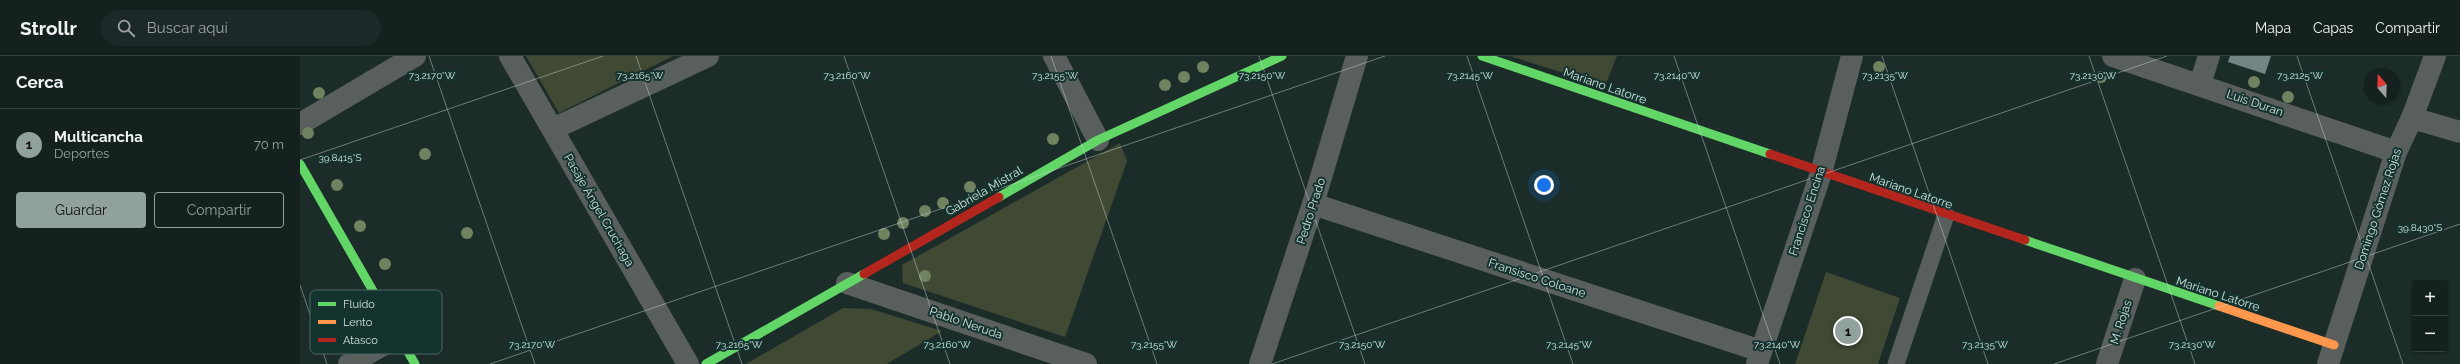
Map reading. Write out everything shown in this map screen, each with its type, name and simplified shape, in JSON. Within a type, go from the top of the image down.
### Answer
[{"type":"street","points":[[300,124],[415,56]]},
{"type":"street","name":"Pasaje Ángel Cruchaga","points":[[510,56],[688,364]]},
{"type":"street","points":[[553,129],[708,56]]},
{"type":"street","points":[[1054,56],[1098,140]]},
{"type":"street","name":"Gabriela Mistral","points":[[706,364],[1098,140],[1282,56]]},
{"type":"street","name":"Pedro Prado","points":[[1260,364],[1313,204],[1357,56]]},
{"type":"street","name":"Mariano Latorre","points":[[1482,56],[1820,173],[2135,279],[2331,355]]},
{"type":"street","name":"Francisco Encina","points":[[1759,357],[1820,173],[1852,56]]},
{"type":"street","name":"Luis Duran","points":[[2113,56],[2200,84],[2396,152]]},
{"type":"street","points":[[2200,84],[2209,56]]},
{"type":"street","name":"Domingo Gómez Rojas","points":[[2331,355],[2396,152],[2412,118],[2435,56]]},
{"type":"street","points":[[2412,118],[2460,132]]},
{"type":"street","points":[[300,164],[373,290]]},
{"type":"street","name":"Fransisco Coloane","points":[[1313,204],[1759,357]]},
{"type":"street","name":"M. Rojas","points":[[2107,364],[2135,279]]},
{"type":"street","name":"Pablo Neruda","points":[[847,283],[1086,364]]},
{"type":"street","points":[[349,364],[367,354]]},
{"type":"street","points":[[409,354],[415,364]]},
{"type":"lane","points":[[1896,364],[1946,215]]},
{"type":"green space","points":[[526,56],[673,56],[559,113]]},
{"type":"green space","points":[[1510,56],[1617,56],[1605,86]]},
{"type":"green space","points":[[1120,143],[1127,161],[1065,337],[903,283],[902,265]]},
{"type":"green space","points":[[1826,272],[1900,298],[1878,364],[1795,364]]},
{"type":"green space","points":[[843,308],[871,309],[942,331],[887,364],[746,364]]},
{"type":"building","points":[[2230,56],[2271,56],[2265,74],[2228,62]]},
{"type":"traffic: fast","points":[[999,197],[1098,140],[1282,56]]},
{"type":"traffic: fast","points":[[1482,56],[1770,154]]},
{"type":"traffic: fast","points":[[300,164],[372,290]]},
{"type":"traffic: fast","points":[[2025,240],[2219,306]]},
{"type":"traffic: fast","points":[[706,364],[864,274]]},
{"type":"traffic: fast","points":[[409,354],[415,364]]},
{"type":"traffic: slow","points":[[2219,306],[2334,345]]},
{"type":"traffic: jam","points":[[1770,154],[2025,240]]},
{"type":"traffic: jam","points":[[864,274],[999,197]]},
{"type":"place","name":"Multicancha","points":[[1848,331]]}]
